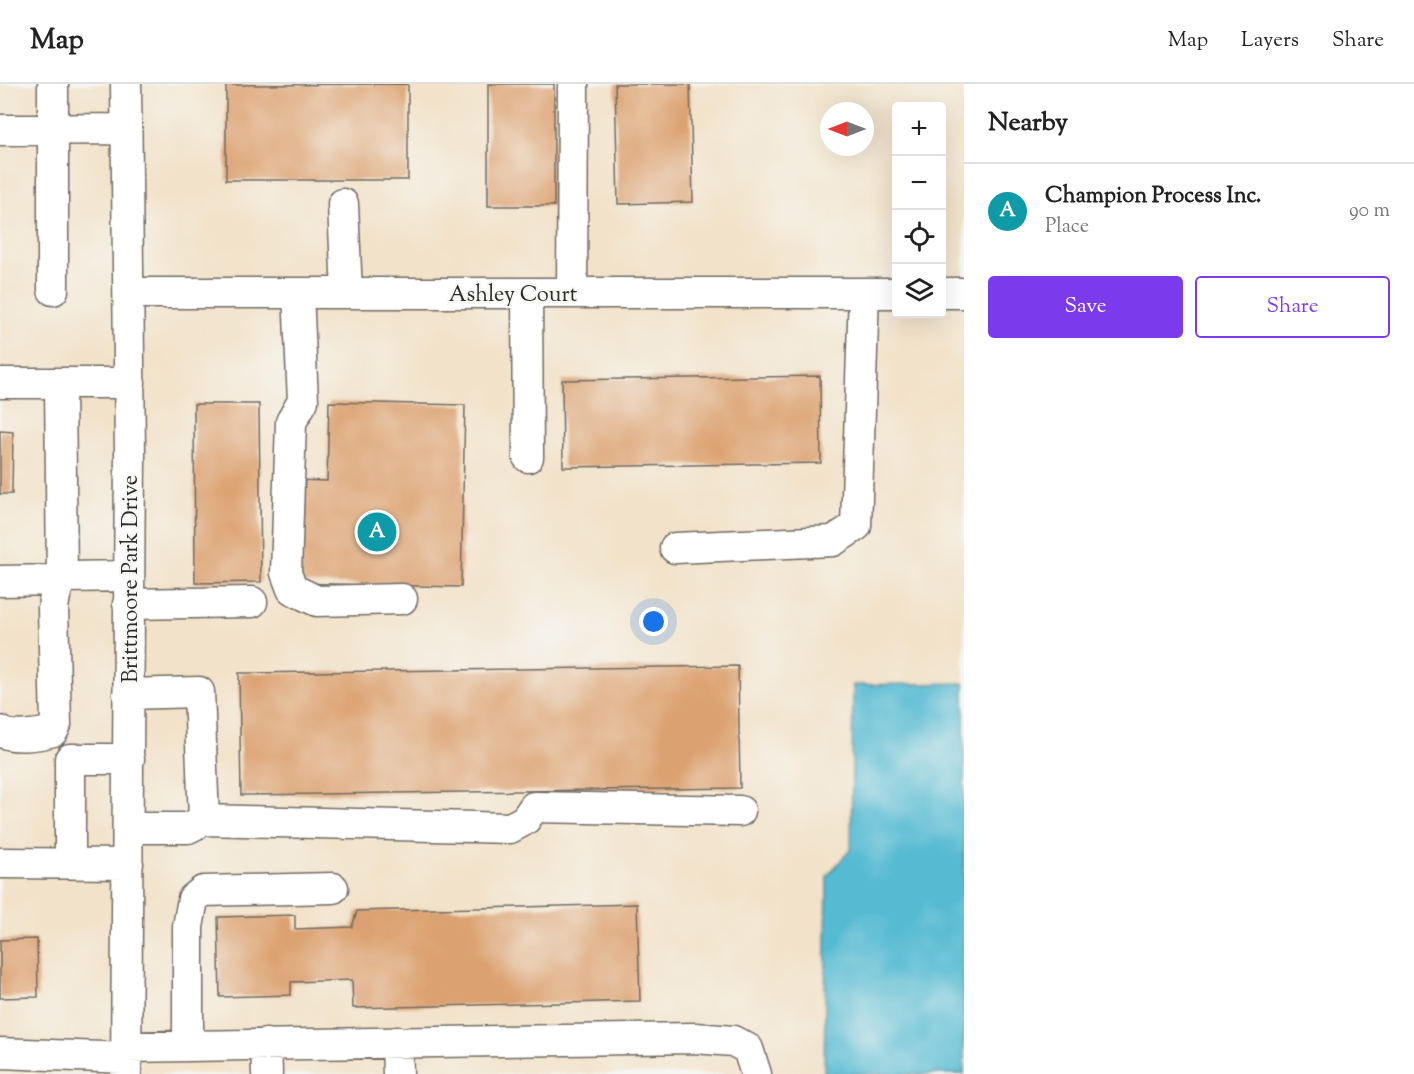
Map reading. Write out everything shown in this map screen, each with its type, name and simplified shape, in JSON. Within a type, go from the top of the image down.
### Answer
[{"type":"street","points":[[53,84],[53,290]]},
{"type":"street","name":"Brittmoore Park Drive","points":[[126,84],[130,293],[127,1059]]},
{"type":"street","points":[[572,293],[573,84]]},
{"type":"street","points":[[0,130],[126,129]]},
{"type":"street","points":[[343,204],[347,293]]},
{"type":"street","name":"Ashley Court","points":[[130,293],[892,293]]},
{"type":"street","points":[[298,293],[303,401],[291,422],[286,573],[292,589],[317,601],[402,599]]},
{"type":"street","points":[[527,293],[528,457]]},
{"type":"street","points":[[675,548],[833,541],[856,526],[864,293]]},
{"type":"street","points":[[946,293],[964,293]]},
{"type":"street","points":[[0,383],[130,383]]},
{"type":"street","points":[[0,731],[6,735],[43,734],[53,731],[56,725],[53,608],[56,590],[62,580],[60,383]]},
{"type":"street","points":[[0,581],[62,580],[66,577],[128,590],[252,602]]},
{"type":"street","points":[[128,694],[200,692],[204,820]]},
{"type":"street","points":[[70,863],[70,759],[129,759]]},
{"type":"street","points":[[129,828],[188,828],[204,820],[510,828],[525,820],[534,807],[740,810]]},
{"type":"street","points":[[0,863],[128,864]]},
{"type":"street","points":[[188,1046],[188,927],[193,898],[203,891],[333,888]]},
{"type":"street","points":[[0,1053],[127,1059],[188,1046],[695,1038],[733,1041],[748,1049],[756,1074]]},
{"type":"street","points":[[397,1042],[398,1074]]},
{"type":"street","points":[[266,1044],[267,1074]]},
{"type":"water","points":[[964,683],[964,1074],[824,1074],[827,876],[851,849],[853,685]]},
{"type":"building","points":[[408,84],[408,180],[226,180],[226,85]]},
{"type":"building","points":[[488,84],[554,84],[554,206],[488,206]]},
{"type":"building","points":[[615,84],[690,84],[693,202],[618,204]]},
{"type":"building","points":[[820,376],[821,463],[563,467],[562,380]]},
{"type":"building","points":[[329,402],[465,405],[461,587],[291,583],[293,480],[327,481]]},
{"type":"building","points":[[194,404],[259,404],[261,582],[195,583]]},
{"type":"building","points":[[0,431],[13,432],[12,494],[0,494]]},
{"type":"building","points":[[738,666],[740,788],[241,795],[239,673]]},
{"type":"building","points":[[637,904],[640,1001],[353,1008],[352,980],[291,982],[291,995],[220,997],[218,917],[295,915],[295,929],[352,927],[357,911]]},
{"type":"building","points":[[37,939],[38,997],[0,998],[0,940]]},
{"type":"place","name":"Champion Process Inc.","points":[[377,532]]}]
